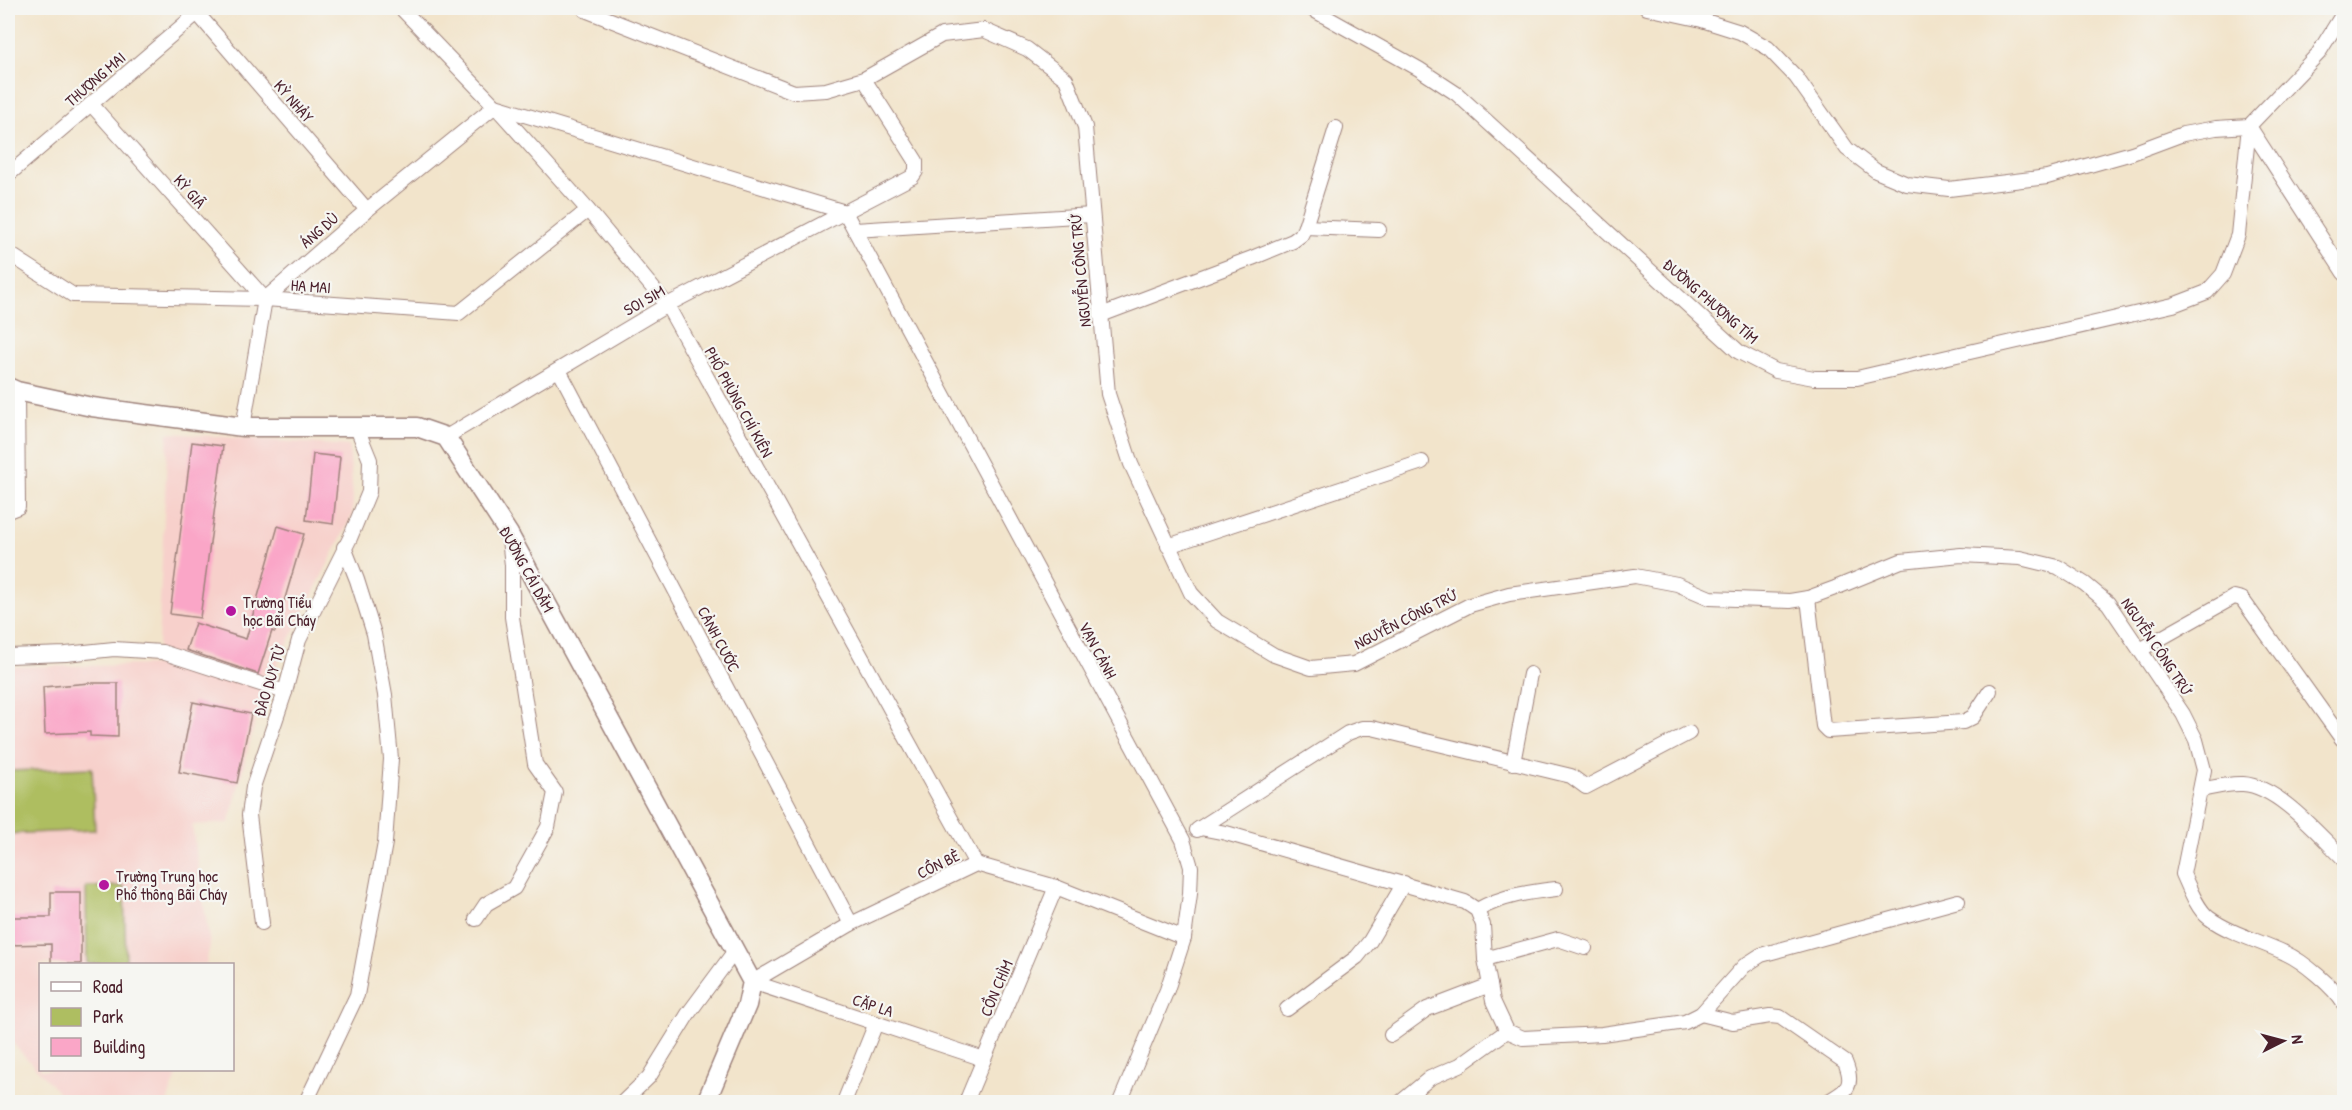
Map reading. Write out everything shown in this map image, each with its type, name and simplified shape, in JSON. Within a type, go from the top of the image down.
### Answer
[{"type":"street","name":"PHỐ PHÙNG CHÍ KIÊN","points":[[402,8],[495,106],[588,210],[667,305],[976,864]]},
{"type":"street","name":"NGUYỄN CÔNG TRỨ","points":[[584,8],[794,92],[826,90],[864,79],[942,35],[984,30],[1027,49],[1066,79],[1085,127],[1108,394],[1131,464],[1191,593],[1217,621],[1274,655],[1311,668],[1354,664],[1470,605],[1509,594],[1635,576],[1677,584],[1710,598],[1790,601],[1808,598],[1900,561],[1960,555],[2020,558],[2058,567],[2085,584],[2108,603],[2183,714],[2196,740],[2204,770],[2183,874],[2207,917],[2231,930],[2288,954],[2318,977],[2344,1004]]},
{"type":"street","name":"ĐƯỜNG PHƯỢNG TÍM","points":[[1310,8],[1419,69],[1457,94],[1739,352],[1776,371],[1814,378],[1857,378],[2174,305],[2207,292],[2223,274],[2238,235],[2248,126]]},
{"type":"street","points":[[1647,8],[1702,20],[1740,32],[1768,48],[1796,77],[1847,149],[1876,171],[1907,184],[1949,189],[2048,177],[2132,153],[2183,134],[2216,128],[2248,126],[2318,54],[2344,12]]},
{"type":"street","name":"THƯỢNG MAI","points":[[8,175],[200,10]]},
{"type":"street","name":"KỲ NHẢY","points":[[200,10],[367,210]]},
{"type":"street","name":"SOI SIM","points":[[446,437],[667,305],[912,177],[916,171],[916,161],[864,79]]},
{"type":"street","name":"KỲ GIÃ","points":[[91,104],[265,299]]},
{"type":"street","name":"ÁNG DÙ","points":[[265,299],[367,210],[495,106]]},
{"type":"street","points":[[495,106],[845,212],[855,230],[1092,215]]},
{"type":"street","points":[[2248,126],[2344,273]]},
{"type":"street","points":[[1101,315],[1293,241],[1305,227],[1336,128]]},
{"type":"street","name":"HẠ MAI","points":[[8,253],[73,295],[265,299],[459,314],[588,210]]},
{"type":"street","points":[[1305,227],[1379,230]]},
{"type":"street","name":"VẠN CẢNH","points":[[855,230],[1183,840],[1191,867],[1184,938],[1167,990],[1120,1102]]},
{"type":"street","points":[[243,427],[265,299]]},
{"type":"street","name":"CẢNH CƯỚC","points":[[559,370],[851,924]]},
{"type":"street","points":[[8,511],[18,507],[12,389],[93,407],[243,427],[417,427],[446,437]]},
{"type":"street","name":"ĐÀO DUY TỪ","points":[[262,923],[249,815],[253,788],[285,692],[299,640],[369,492],[370,460],[357,428]]},
{"type":"street","name":"ĐƯỜNG CÁI DĂM","points":[[446,437],[509,534],[752,982]]},
{"type":"street","points":[[1168,546],[1422,462]]},
{"type":"street","points":[[476,919],[486,904],[514,888],[548,827],[555,792],[535,764],[512,616],[512,565],[509,534]]},
{"type":"street","points":[[306,1102],[357,995],[385,843],[391,759],[385,695],[374,634],[344,547]]},
{"type":"street","points":[[2140,650],[2234,597],[2242,599],[2342,739]]},
{"type":"street","points":[[1808,598],[1823,726],[1828,731],[1963,722],[1972,717],[1990,691]]},
{"type":"street","points":[[8,656],[66,654],[114,649],[162,652],[285,692]]},
{"type":"street","points":[[1513,764],[1530,674]]},
{"type":"street","points":[[1183,840],[1348,733],[1362,728],[1372,728],[1513,764],[1571,776],[1588,787],[1689,733]]},
{"type":"street","points":[[2201,790],[2224,785],[2245,784],[2265,791],[2283,802],[2344,858]]},
{"type":"street","points":[[1200,828],[1226,833],[1465,902],[1477,910],[1483,926],[1485,959],[1493,1001],[1508,1031],[1523,1038],[1602,1034],[1685,1022],[1701,1014],[1744,966],[1761,955],[1958,902]]},
{"type":"street","name":"CỒN BÈ","points":[[752,982],[851,924],[976,864],[1056,887],[1184,938]]},
{"type":"street","points":[[1287,1009],[1357,957],[1370,941],[1404,884]]},
{"type":"street","name":"CỒN CHÌM","points":[[966,1102],[1056,887]]},
{"type":"street","points":[[1477,910],[1518,894],[1556,889]]},
{"type":"street","points":[[1485,959],[1558,939],[1585,948]]},
{"type":"street","points":[[623,1102],[649,1077],[688,1014],[734,952]]},
{"type":"street","points":[[705,1102],[747,1005],[752,982]]},
{"type":"street","name":"CẶP LA","points":[[752,982],[984,1059]]},
{"type":"street","points":[[1391,1035],[1427,1009],[1490,986]]},
{"type":"street","points":[[1701,1014],[1733,1022],[1770,1016],[1786,1020],[1845,1062],[1850,1082],[1846,1091],[1827,1102]]},
{"type":"street","points":[[844,1102],[876,1023]]},
{"type":"street","points":[[1401,1102],[1430,1078],[1460,1065],[1508,1031]]},
{"type":"shaded area","name":"Trường Trung học Phổ thông Bãi Cháy","points":[[168,433],[349,446],[353,497],[352,516],[262,695],[229,823],[192,825],[210,945],[206,963],[39,963],[39,1071],[179,1071],[167,1102],[67,1102],[8,1038],[8,667],[157,665]]},
{"type":"green space","points":[[92,768],[95,830],[8,834],[8,771]]},
{"type":"green space","points":[[124,886],[126,963],[87,963],[86,887]]},
{"type":"building","points":[[192,442],[223,446],[200,618],[170,614]]},
{"type":"building","points":[[313,454],[340,457],[333,524],[306,520]]},
{"type":"building","points":[[278,526],[304,534],[275,632],[272,631],[258,674],[186,650],[195,623],[246,639]]},
{"type":"building","points":[[118,683],[118,737],[90,736],[90,732],[45,734],[43,687]]},
{"type":"building","points":[[193,702],[251,714],[237,783],[179,772]]},
{"type":"building","points":[[51,892],[81,892],[81,963],[51,963],[51,944],[8,945],[8,917],[51,917]]},
{"type":"place","name":"Trường Tiểu học Bãi Cháy","points":[[231,611]]},
{"type":"place","name":"Trường Trung học Phổ thông Bãi Cháy","points":[[104,885]]}]
